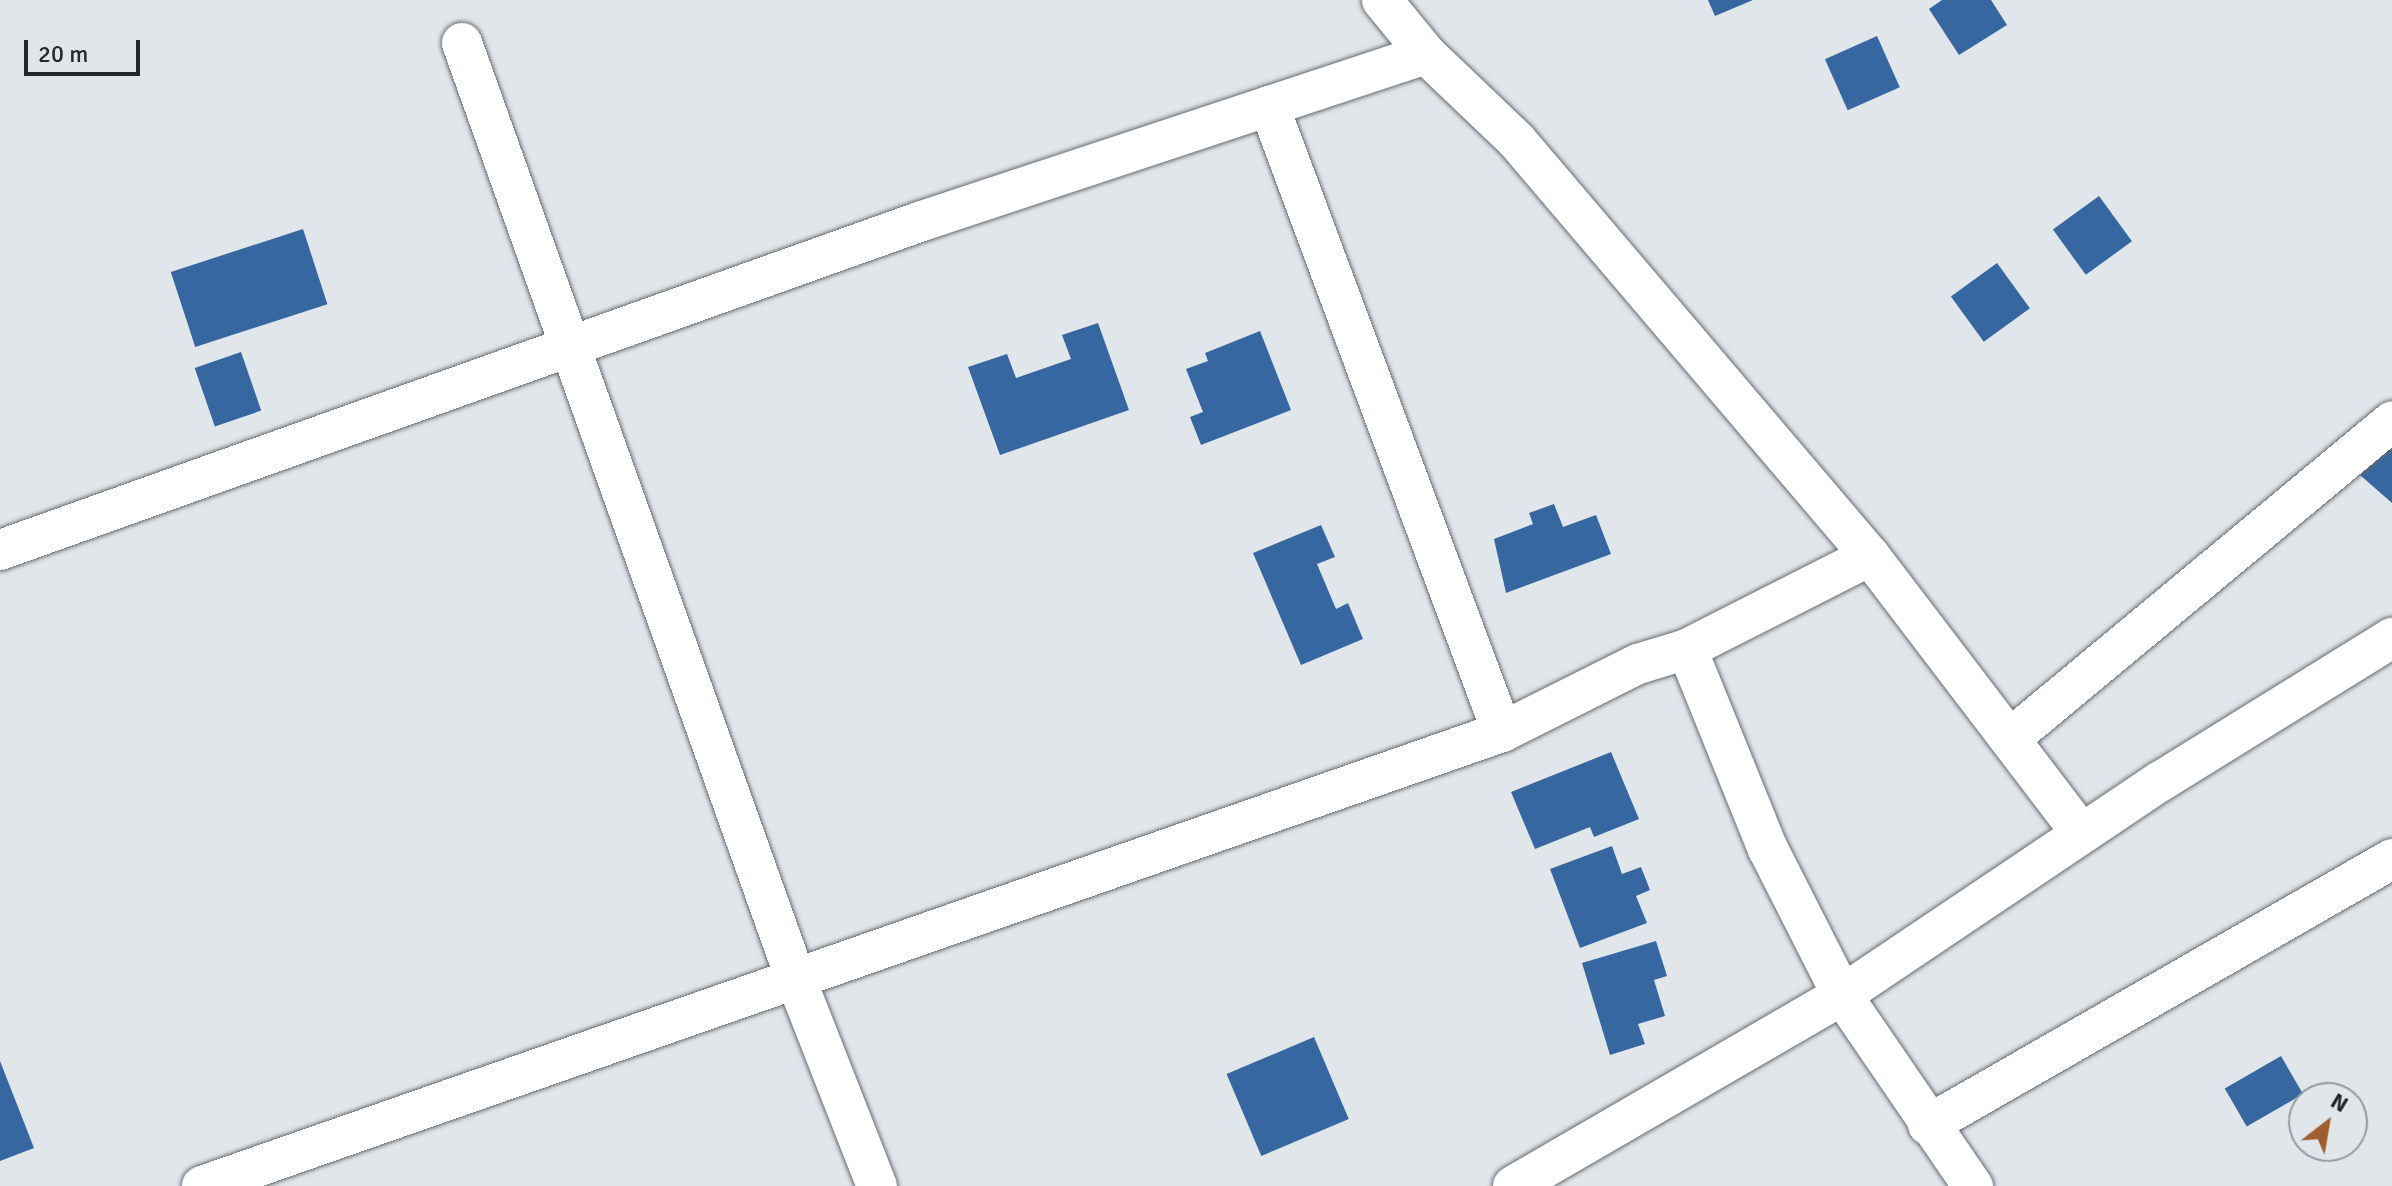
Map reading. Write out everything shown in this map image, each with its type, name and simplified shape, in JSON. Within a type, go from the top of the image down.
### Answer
[{"type":"street","points":[[1382,0],[1426,54],[1517,141],[1870,556],[2012,737],[2081,833]]},
{"type":"street","points":[[462,43],[795,977],[877,1186]]},
{"type":"street","points":[[0,550],[573,348],[1426,54]]},
{"type":"street","points":[[1269,106],[1502,732]]},
{"type":"street","points":[[2012,737],[2392,421]]},
{"type":"street","points":[[202,1186],[1502,732],[1638,664],[1687,649],[1870,556]]},
{"type":"street","points":[[1528,1183],[1842,995],[2081,833],[2392,638]]},
{"type":"street","points":[[1687,649],[1768,849],[1842,995],[1928,1125],[1973,1186]]},
{"type":"street","points":[[1928,1125],[2392,859]]},
{"type":"building","points":[[1708,0],[1753,0],[1715,16]]},
{"type":"building","points":[[1942,0],[1991,0],[2007,25],[1959,55],[1929,9]]},
{"type":"building","points":[[1877,36],[1900,87],[1848,110],[1825,59]]},
{"type":"building","points":[[2099,196],[2132,241],[2086,275],[2053,230]]},
{"type":"building","points":[[303,229],[327,304],[195,347],[171,272]]},
{"type":"building","points":[[1997,263],[2030,308],[1984,342],[1951,297]]},
{"type":"building","points":[[1098,323],[1129,410],[1000,455],[968,367],[1007,354],[1016,378],[1071,359],[1062,335]]},
{"type":"building","points":[[1260,331],[1291,410],[1201,445],[1190,417],[1203,412],[1186,369],[1208,361],[1205,353]]},
{"type":"building","points":[[241,352],[261,411],[215,427],[195,368]]},
{"type":"building","points":[[2392,433],[2392,503],[2360,475]]},
{"type":"building","points":[[1554,504],[1563,527],[1596,515],[1611,554],[1506,593],[1494,539],[1533,524],[1529,513]]},
{"type":"building","points":[[1321,525],[1335,557],[1317,564],[1336,609],[1348,603],[1363,639],[1301,665],[1253,553]]},
{"type":"building","points":[[1611,752],[1639,819],[1594,837],[1590,827],[1535,849],[1511,792]]},
{"type":"building","points":[[1612,846],[1622,874],[1641,867],[1650,890],[1636,896],[1647,923],[1580,948],[1550,869]]},
{"type":"building","points":[[1656,941],[1667,976],[1654,980],[1665,1016],[1638,1024],[1645,1044],[1610,1055],[1582,963]]},
{"type":"building","points":[[1314,1037],[1349,1119],[1261,1156],[1227,1074]]},
{"type":"building","points":[[2281,1056],[2296,1082],[2288,1082],[2288,1103],[2247,1127],[2225,1088]]},
{"type":"building","points":[[0,1061],[34,1148],[0,1161]]}]
